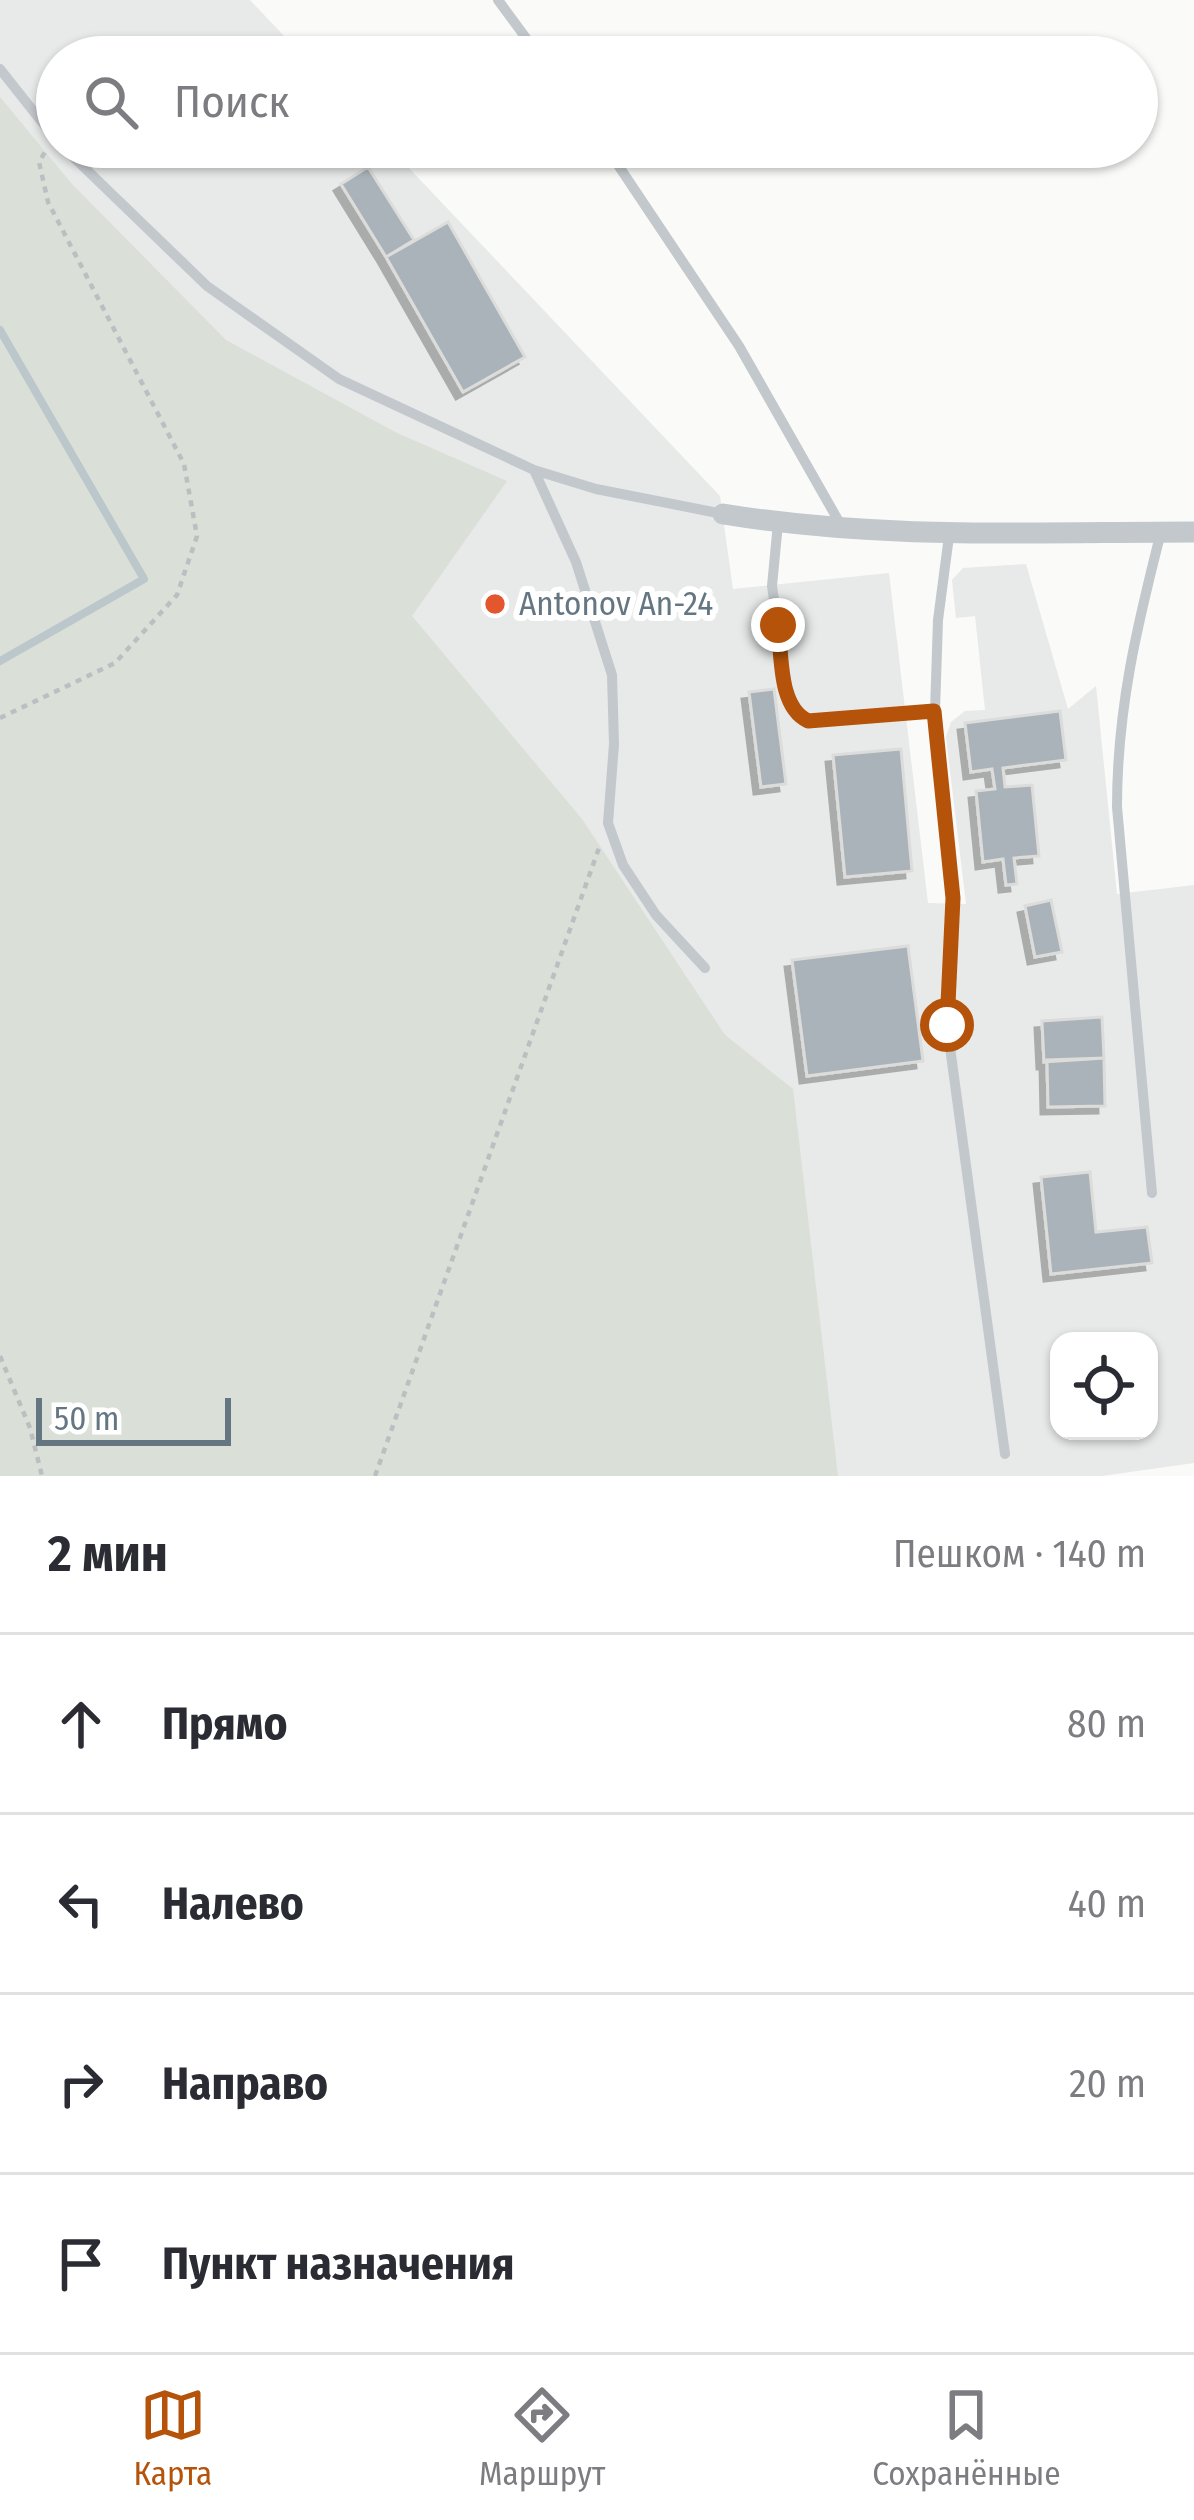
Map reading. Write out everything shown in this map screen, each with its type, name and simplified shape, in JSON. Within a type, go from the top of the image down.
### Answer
[{"type":"street","points":[[724,514],[843,530],[949,536],[1194,532]]},
{"type":"lane","points":[[498,0],[525,36]]},
{"type":"lane","points":[[0,68],[36,114]]},
{"type":"lane","points":[[85,168],[207,286],[339,379],[534,470],[596,489],[724,514]]},
{"type":"lane","points":[[620,168],[739,346],[843,530]]},
{"type":"lane","points":[[534,470],[576,562],[612,675],[614,744],[608,823],[623,865],[656,915],[705,968]]},
{"type":"lane","points":[[778,523],[772,586],[789,703],[796,715],[808,721],[934,711]]},
{"type":"lane","points":[[1152,1193],[1117,807],[1117,751],[1129,662],[1161,532]]},
{"type":"lane","points":[[949,536],[938,620],[934,711],[953,898],[947,1025],[1004,1454]]},
{"type":"path","points":[[0,718],[116,663],[177,596],[197,536],[184,464],[48,202],[40,168]]},
{"type":"path","points":[[375,1476],[608,823]]},
{"type":"path","points":[[0,1356],[30,1428],[42,1476]]},
{"type":"shaded area","points":[[0,0],[250,0],[284,36],[36,36],[36,168],[409,168],[720,496],[733,589],[889,573],[928,903],[966,904],[946,737],[951,722],[965,711],[985,710],[975,616],[956,618],[952,580],[963,568],[1026,564],[1068,709],[1096,686],[1117,894],[1194,885],[1194,1463],[1102,1476],[0,1476]]},
{"type":"shaded area","points":[[0,97],[36,140],[36,168],[59,168],[226,340],[397,433],[507,481],[412,616],[582,819],[725,1035],[793,1089],[838,1476],[0,1476]]},
{"type":"building","points":[[369,168],[414,240],[386,257],[341,184]]},
{"type":"building","points":[[448,222],[525,357],[463,392],[386,257]]},
{"type":"building","points":[[774,689],[786,784],[761,787],[749,692]]},
{"type":"building","points":[[1060,711],[1066,760],[1003,768],[1005,787],[1032,785],[1039,856],[1014,858],[1017,884],[1006,885],[1003,859],[983,862],[976,791],[995,789],[992,769],[971,772],[965,723]]},
{"type":"building","points":[[901,749],[912,871],[845,877],[833,755]]},
{"type":"building","points":[[1051,900],[1062,952],[1035,957],[1025,906]]},
{"type":"building","points":[[908,946],[923,1061],[807,1076],[792,960]]},
{"type":"building","points":[[1102,1017],[1104,1058],[1044,1062],[1042,1021]]},
{"type":"building","points":[[1104,1058],[1105,1106],[1048,1107],[1047,1060]]},
{"type":"building","points":[[1090,1172],[1096,1232],[1147,1227],[1152,1263],[1051,1274],[1041,1177]]},
{"type":"waterway","points":[[0,330],[144,579],[0,661]]},
{"type":"place","name":"Antonov An-24","points":[[495,604]]},
{"type":"route","points":[[778,625],[789,703],[796,715],[808,721],[934,711],[953,898],[947,1025]]}]
